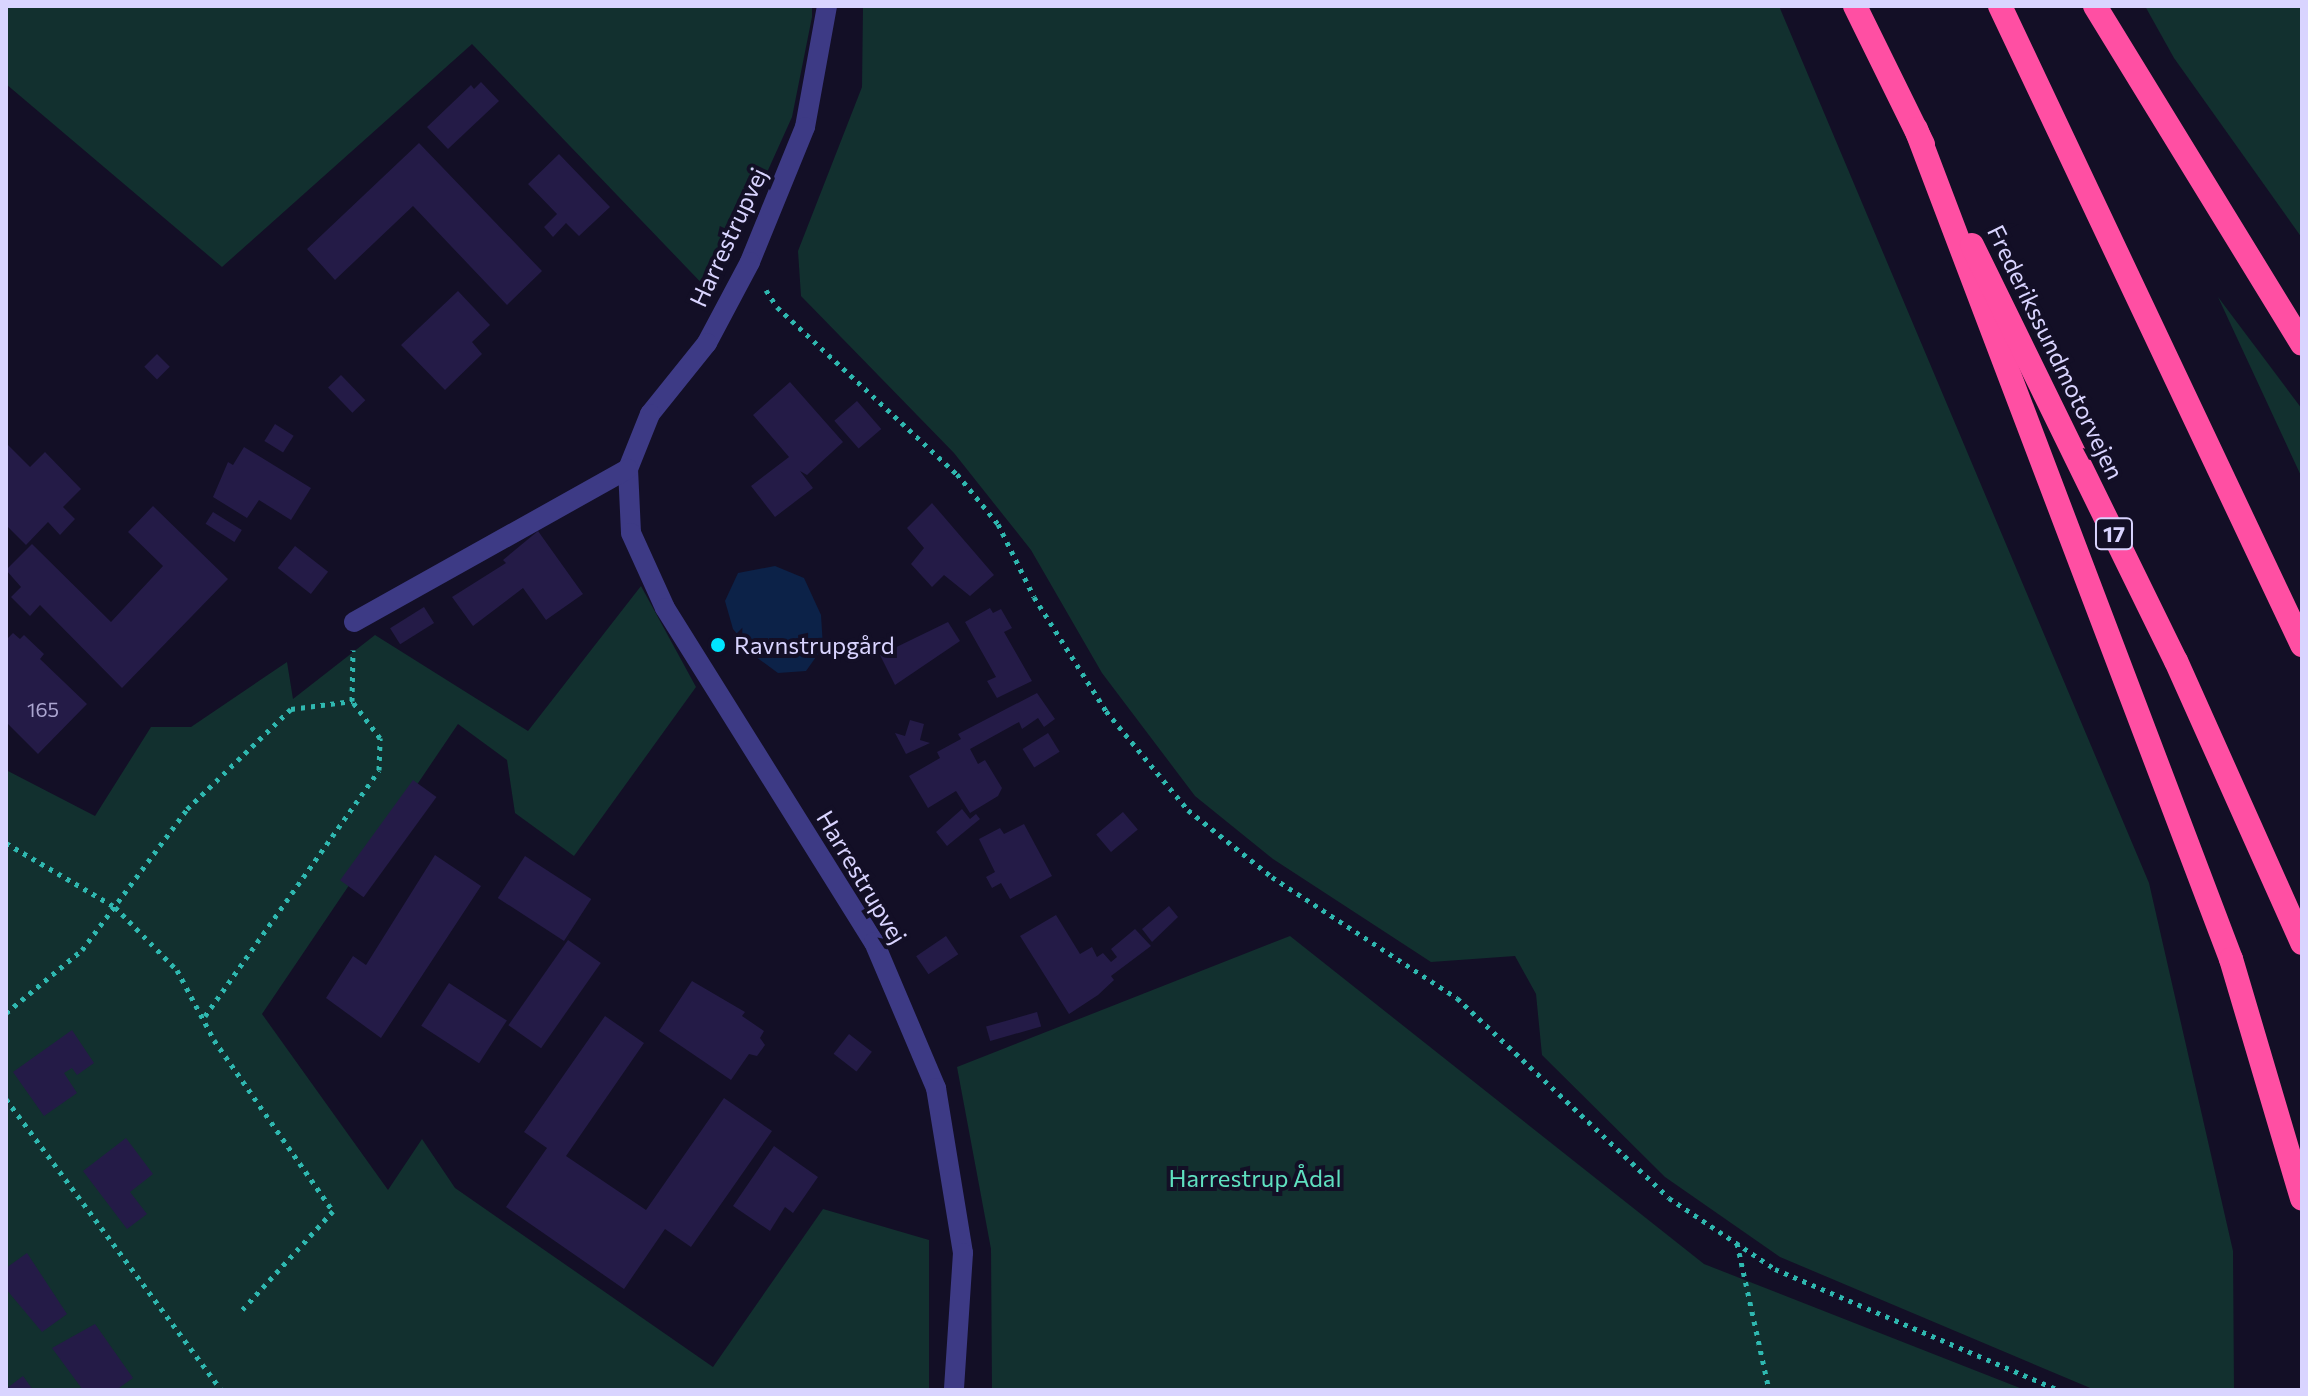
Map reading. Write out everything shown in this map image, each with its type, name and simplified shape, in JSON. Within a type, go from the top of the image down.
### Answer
[{"type":"highway","name":"Frederikssundmotorvejen","points":[[1855,6],[2176,661],[2302,943]]},
{"type":"highway","points":[[2000,6],[2302,645]]},
{"type":"highway","points":[[2095,6],[2302,344]]},
{"type":"highway","points":[[1916,129],[2231,959],[2302,1199]]},
{"type":"street","name":"Harrestrupvej","points":[[827,6],[805,127],[750,262],[707,343],[650,414],[628,469],[631,533],[665,608],[874,942],[936,1088],[963,1253],[954,1390]]},
{"type":"street","points":[[354,622],[628,469]]},
{"type":"path","points":[[750,262],[777,307],[957,474],[998,524],[1034,597],[1106,711],[1188,810],[1272,877],[1457,998],[1669,1198],[1775,1269],[2058,1390]]},
{"type":"path","points":[[205,1016],[379,770],[380,738],[352,701],[354,622]]},
{"type":"path","points":[[6,1013],[82,950],[187,809],[291,709],[352,701]]},
{"type":"path","points":[[6,843],[115,907],[177,970],[205,1016],[214,1040],[333,1211],[240,1312]]},
{"type":"path","points":[[6,1099],[221,1390]]},
{"type":"path","points":[[1737,1243],[1769,1390]]},
{"type":"green space","points":[[6,6],[812,6],[812,17],[792,117],[712,294],[472,44],[222,267],[6,84]]},
{"type":"green space","points":[[863,6],[1779,6],[2149,883],[2233,1251],[2234,1390],[2095,1390],[1780,1257],[1665,1177],[1542,1055],[1536,994],[1515,956],[1431,962],[1273,859],[1195,796],[1102,673],[1031,550],[954,453],[801,296],[798,251],[862,87]]},
{"type":"green space","points":[[2145,6],[2302,6],[2302,238],[2174,58]]},
{"type":"green space","points":[[2218,297],[2302,409],[2302,478]]},
{"type":"green space","points":[[641,586],[696,687],[574,856],[515,813],[507,760],[458,724],[262,1014],[388,1190],[422,1139],[455,1188],[713,1367],[823,1209],[929,1240],[929,1390],[6,1390],[6,770],[95,816],[151,727],[191,727],[287,662],[293,699],[375,635],[528,731]]},
{"type":"green space","name":"Harrestrup Ådal","points":[[1290,936],[1704,1264],[2025,1390],[992,1390],[991,1249],[957,1067]]},
{"type":"water","points":[[775,566],[804,578],[821,615],[823,647],[806,671],[778,673],[756,657],[733,629],[725,601],[738,573]]},
{"type":"building","points":[[481,82],[499,101],[448,149],[427,127],[471,85],[474,89]]},
{"type":"building","points":[[419,143],[542,271],[507,305],[413,206],[335,280],[307,249]]},
{"type":"building","points":[[559,154],[610,207],[579,236],[566,223],[553,237],[544,227],[557,214],[528,184]]},
{"type":"building","points":[[458,291],[490,325],[472,342],[482,354],[445,390],[401,345]]},
{"type":"building","points":[[157,354],[170,367],[157,379],[144,367]]},
{"type":"building","points":[[341,375],[365,400],[352,413],[328,388]]},
{"type":"building","points":[[790,382],[843,442],[807,475],[800,471],[813,488],[775,517],[751,486],[789,457],[753,415]]},
{"type":"building","points":[[857,401],[881,429],[859,449],[834,421]]},
{"type":"building","points":[[275,424],[294,436],[283,453],[264,441]]},
{"type":"building","points":[[6,443],[30,467],[45,452],[81,489],[63,507],[75,519],[60,535],[48,522],[26,545],[6,525]]},
{"type":"building","points":[[244,447],[311,488],[291,520],[259,500],[247,518],[213,497],[228,462],[233,465]]},
{"type":"building","points":[[932,503],[994,575],[970,596],[944,575],[932,587],[911,564],[924,548],[907,528]]},
{"type":"building","points":[[153,506],[228,579],[122,688],[40,605],[30,616],[11,597],[21,587],[6,570],[32,544],[111,622],[163,566],[128,532]]},
{"type":"building","points":[[213,512],[242,530],[234,542],[206,524]]},
{"type":"building","points":[[538,531],[583,594],[546,620],[523,588],[473,626],[452,597],[506,563],[503,560]]},
{"type":"building","points":[[295,546],[328,572],[311,594],[278,568]]},
{"type":"building","points":[[424,607],[434,623],[400,644],[390,628]]},
{"type":"building","points":[[990,608],[993,613],[1001,609],[1012,628],[1004,632],[1032,681],[997,698],[987,681],[996,677],[965,622]]},
{"type":"building","points":[[948,622],[960,641],[895,685],[880,655]]},
{"type":"building","points":[[13,633],[20,639],[24,635],[44,654],[40,659],[87,704],[38,754],[6,722],[6,640]]},
{"type":"building","points":[[1037,693],[1055,719],[1044,727],[1038,718],[1022,729],[1019,722],[970,749],[978,764],[985,760],[1002,788],[998,796],[970,813],[956,791],[928,808],[909,776],[940,758],[937,752],[961,739],[958,734]]},
{"type":"building","points":[[910,720],[924,724],[920,740],[930,743],[906,754],[895,733],[905,736]]},
{"type":"building","points":[[1048,733],[1060,752],[1034,768],[1023,749]]},
{"type":"building","points":[[413,780],[436,797],[364,897],[340,880]]},
{"type":"building","points":[[962,809],[970,819],[976,814],[980,819],[947,846],[936,832]]},
{"type":"building","points":[[1123,812],[1138,830],[1111,852],[1096,834]]},
{"type":"building","points":[[1024,824],[1052,876],[1010,899],[1001,883],[992,888],[986,877],[995,872],[979,839],[1000,828],[1004,834]]},
{"type":"building","points":[[435,855],[481,886],[381,1038],[326,998],[353,956],[366,965]]},
{"type":"building","points":[[525,856],[591,899],[564,941],[498,898]]},
{"type":"building","points":[[1169,906],[1178,917],[1152,942],[1142,929]]},
{"type":"building","points":[[1056,915],[1080,954],[1092,947],[1097,957],[1103,953],[1111,962],[1117,957],[1111,949],[1135,929],[1151,946],[1111,976],[1114,980],[1098,995],[1069,1014],[1020,936]]},
{"type":"building","points":[[946,936],[958,954],[928,974],[916,956]]},
{"type":"building","points":[[568,940],[601,963],[541,1048],[508,1025]]},
{"type":"building","points":[[692,981],[745,1012],[742,1016],[764,1031],[760,1038],[765,1045],[757,1056],[749,1054],[731,1080],[659,1031]]},
{"type":"building","points":[[449,983],[507,1021],[479,1063],[421,1026]]},
{"type":"building","points":[[1037,1012],[1041,1026],[990,1041],[986,1027]]},
{"type":"building","points":[[605,1016],[644,1043],[566,1156],[646,1210],[724,1098],[772,1131],[691,1247],[665,1229],[624,1289],[506,1207],[547,1148],[524,1132]]},
{"type":"building","points":[[72,1030],[94,1063],[77,1075],[72,1068],[64,1073],[77,1093],[44,1116],[13,1072]]},
{"type":"building","points":[[849,1034],[872,1052],[856,1072],[834,1054]]},
{"type":"building","points":[[126,1138],[153,1174],[130,1192],[147,1214],[127,1229],[83,1171]]},
{"type":"building","points":[[774,1146],[818,1177],[793,1213],[785,1207],[770,1231],[733,1206]]},
{"type":"building","points":[[27,1253],[67,1314],[42,1332],[6,1289],[6,1268]]},
{"type":"building","points":[[95,1324],[133,1378],[116,1390],[83,1390],[52,1348]]},
{"type":"building","points":[[23,1376],[33,1390],[6,1390],[6,1389]]},
{"type":"place","name":"Ravnstrupgård","points":[[718,645]]}]
